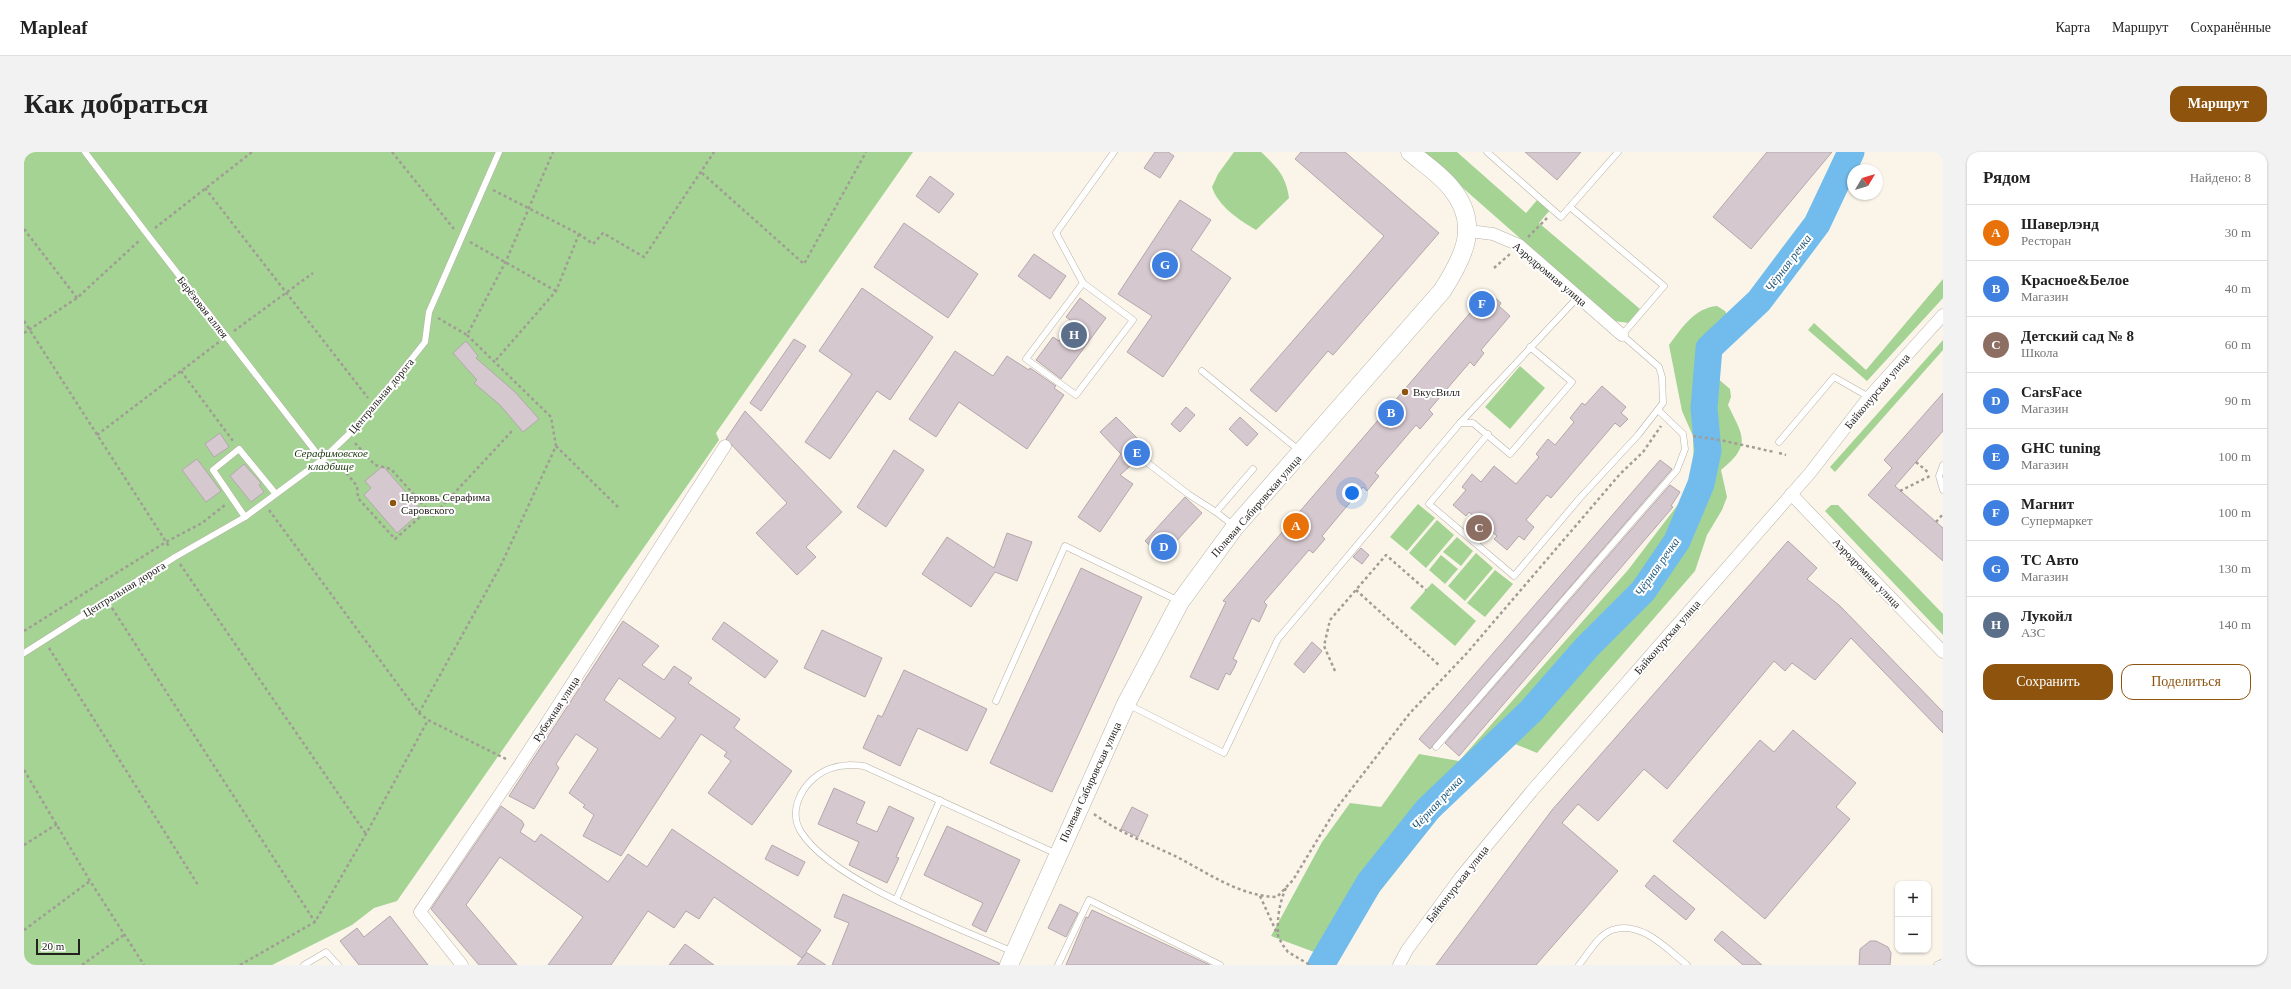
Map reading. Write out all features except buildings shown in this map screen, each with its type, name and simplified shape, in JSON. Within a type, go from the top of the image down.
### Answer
[{"type":"street","points":[[1410,152],[1451,188],[1464,208],[1469,231]]},
{"type":"street","name":"Аэродромная улица","points":[[1469,231],[1493,234],[1519,245],[1622,335]]},
{"type":"street","name":"Полевая Сабировская улица","points":[[1012,961],[1057,854],[1126,704],[1180,602],[1235,527],[1302,453],[1442,291],[1456,270],[1469,231]]},
{"type":"street","name":"Байконурская улица","points":[[1399,965],[1408,950],[1460,878],[1531,792],[1791,494],[1869,397],[1943,315]]},
{"type":"street","name":"Рубежная улица","points":[[462,965],[420,912],[519,766],[726,446]]},
{"type":"street","name":"Аэродромная улица","points":[[1791,494],[1943,652]]},
{"type":"lane","name":"Берёзовая аллея","points":[[85,152],[146,234],[322,460]]},
{"type":"lane","name":"Центральная дорога","points":[[24,652],[106,599],[245,517],[275,493],[322,460],[348,435],[374,406],[425,342],[429,312],[483,185],[499,152]]},
{"type":"lane","points":[[1083,283],[1026,359],[1076,395],[1132,320],[1083,283],[1056,233],[1114,152]]},
{"type":"lane","points":[[1487,152],[1561,217],[1618,152]]},
{"type":"lane","points":[[1488,434],[1429,504],[1514,576],[1663,403],[1664,395],[1659,367],[1622,335],[1664,286],[1570,207]]},
{"type":"lane","points":[[1126,704],[1224,753],[1278,639],[1460,423],[1578,297]]},
{"type":"lane","points":[[1460,423],[1473,423],[1488,434],[1510,454],[1572,382],[1530,347]]},
{"type":"lane","points":[[1202,371],[1302,453]]},
{"type":"lane","points":[[1779,442],[1834,377],[1869,397]]},
{"type":"lane","points":[[1436,747],[1677,470],[1684,449],[1684,434],[1658,410]]},
{"type":"lane","points":[[245,517],[214,470],[239,449],[275,493]]},
{"type":"lane","points":[[1140,457],[1188,494],[1216,512],[1235,527]]},
{"type":"lane","points":[[1943,465],[1939,476],[1943,490]]},
{"type":"lane","points":[[1216,512],[1253,469]]},
{"type":"lane","points":[[996,701],[1065,546],[1180,602]]},
{"type":"lane","points":[[1012,961],[839,868],[818,852],[801,831],[794,811],[802,791],[816,776],[830,768],[848,764],[864,766],[1057,854]]},
{"type":"lane","points":[[896,900],[940,800]]},
{"type":"lane","points":[[1058,965],[1089,900],[1220,965]]},
{"type":"lane","points":[[1579,965],[1598,940],[1612,930],[1631,928],[1648,934],[1687,965]]},
{"type":"lane","points":[[304,965],[326,952],[338,965]]},
{"type":"lane","points":[[1937,965],[1943,962]]},
{"type":"path","points":[[24,334],[77,298],[146,234],[252,152]]},
{"type":"path","points":[[392,152],[461,237],[506,261],[556,291]]},
{"type":"path","points":[[467,335],[506,261],[553,152]]},
{"type":"path","points":[[483,185],[579,234],[593,244],[603,233],[644,256],[702,173],[714,152]]},
{"type":"path","points":[[702,173],[804,264],[866,152]]},
{"type":"path","points":[[205,188],[374,406]]},
{"type":"path","points":[[24,229],[77,298]]},
{"type":"path","points":[[495,360],[556,291],[579,234]]},
{"type":"path","points":[[97,435],[313,273]]},
{"type":"path","points":[[418,713],[501,565],[556,446],[551,417],[495,360],[467,335],[429,312]]},
{"type":"path","points":[[24,320],[175,557],[366,834]]},
{"type":"path","points":[[181,371],[239,449]]},
{"type":"path","points":[[1092,812],[1113,828],[1195,866],[1214,880],[1260,896],[1277,897],[1287,886],[1336,809],[1410,713],[1467,653],[1620,474],[1643,452],[1652,436],[1668,418]]},
{"type":"path","points":[[348,435],[374,464],[391,469],[433,516],[512,431]]},
{"type":"path","points":[[1694,437],[1720,440],[1786,455]]},
{"type":"path","points":[[556,446],[620,509]]},
{"type":"path","points":[[330,453],[357,486],[358,498],[395,539],[428,510]]},
{"type":"path","points":[[1900,491],[1932,475],[1916,462]]},
{"type":"path","points":[[24,631],[166,542],[202,523],[234,499]]},
{"type":"path","points":[[263,502],[418,713],[428,720],[519,766]]},
{"type":"path","points":[[1936,522],[1943,514]]},
{"type":"path","points":[[1335,671],[1324,646],[1330,620],[1386,555],[1426,590]]},
{"type":"path","points":[[1356,590],[1440,666]]},
{"type":"path","points":[[106,599],[315,922]]},
{"type":"path","points":[[44,639],[198,885]]},
{"type":"path","points":[[240,965],[315,922],[366,834],[428,720]]},
{"type":"path","points":[[24,770],[90,881],[144,965]]},
{"type":"path","points":[[24,845],[57,824]]},
{"type":"path","points":[[24,930],[90,881]]},
{"type":"path","points":[[1279,934],[1278,922],[1283,896],[1287,886]]},
{"type":"path","points":[[1260,896],[1279,934],[1282,944],[1288,952],[1310,965]]},
{"type":"path","points":[[82,965],[125,934]]},
{"type":"green space","name":"Серафимовское кладбище","points":[[24,152],[913,152],[716,433],[719,440],[397,901],[374,908],[352,925],[272,965],[24,965]]},
{"type":"green space","points":[[1234,152],[1261,152],[1280,172],[1288,190],[1289,198],[1256,230],[1230,212],[1219,200],[1212,187],[1218,174]]},
{"type":"green space","points":[[1422,152],[1457,152],[1526,213],[1538,199],[1550,210],[1539,223],[1640,309],[1629,323],[1614,321]]},
{"type":"green space","points":[[1943,279],[1943,298],[1867,381],[1808,330],[1814,323],[1866,370]]},
{"type":"green space","points":[[1717,306],[1725,311],[1733,326],[1731,335],[1712,352],[1716,377],[1730,389],[1731,397],[1728,405],[1738,425],[1742,440],[1741,447],[1737,454],[1721,470],[1727,497],[1722,510],[1707,535],[1695,571],[1537,753],[1508,741],[1437,819],[1380,891],[1333,959],[1271,936],[1322,842],[1350,803],[1381,807],[1419,754],[1459,761],[1628,570],[1686,494],[1694,469],[1693,436],[1682,411],[1669,345],[1689,320],[1695,315]]},
{"type":"green space","points":[[1943,340],[1943,350],[1835,472],[1830,467]]},
{"type":"green space","points":[[1520,366],[1545,388],[1510,429],[1485,407]]},
{"type":"green space","points":[[1418,504],[1435,518],[1407,551],[1390,537]]},
{"type":"green space","points":[[1831,505],[1838,505],[1943,614],[1943,635],[1825,511]]},
{"type":"green space","points":[[1437,520],[1454,535],[1426,568],[1409,553]]},
{"type":"green space","points":[[1457,537],[1473,551],[1461,566],[1443,552]]},
{"type":"green space","points":[[1476,553],[1493,568],[1465,601],[1448,586]]},
{"type":"green space","points":[[1441,555],[1458,569],[1445,584],[1429,570]]},
{"type":"green space","points":[[1495,570],[1513,584],[1485,617],[1467,603]]},
{"type":"green space","points":[[1432,583],[1476,621],[1455,646],[1410,608]]},
{"type":"waterway","name":"Чёрная речка","points":[[1321,965],[1369,883],[1428,809],[1531,711],[1587,647],[1643,591],[1677,541],[1701,484],[1708,451],[1704,408],[1709,348],[1759,301],[1817,224],[1851,152]]},
{"type":"place","name":"ТС Авто","points":[[1165,265]]},
{"type":"place","name":"Магнит","points":[[1482,304]]},
{"type":"place","name":"Лукойл","points":[[1074,335]]},
{"type":"place","name":"ВкусВилл","points":[[1405,392]]},
{"type":"place","name":"Красное&Белое","points":[[1391,413]]},
{"type":"place","name":"GHC tuning","points":[[1137,453]]},
{"type":"place","name":"Церковь Серафима Саровского","points":[[393,503]]},
{"type":"place","name":"Шаверлэнд","points":[[1296,526]]},
{"type":"place","name":"Детский сад № 8","points":[[1479,528]]},
{"type":"place","name":"CarsFace","points":[[1164,547]]}]
